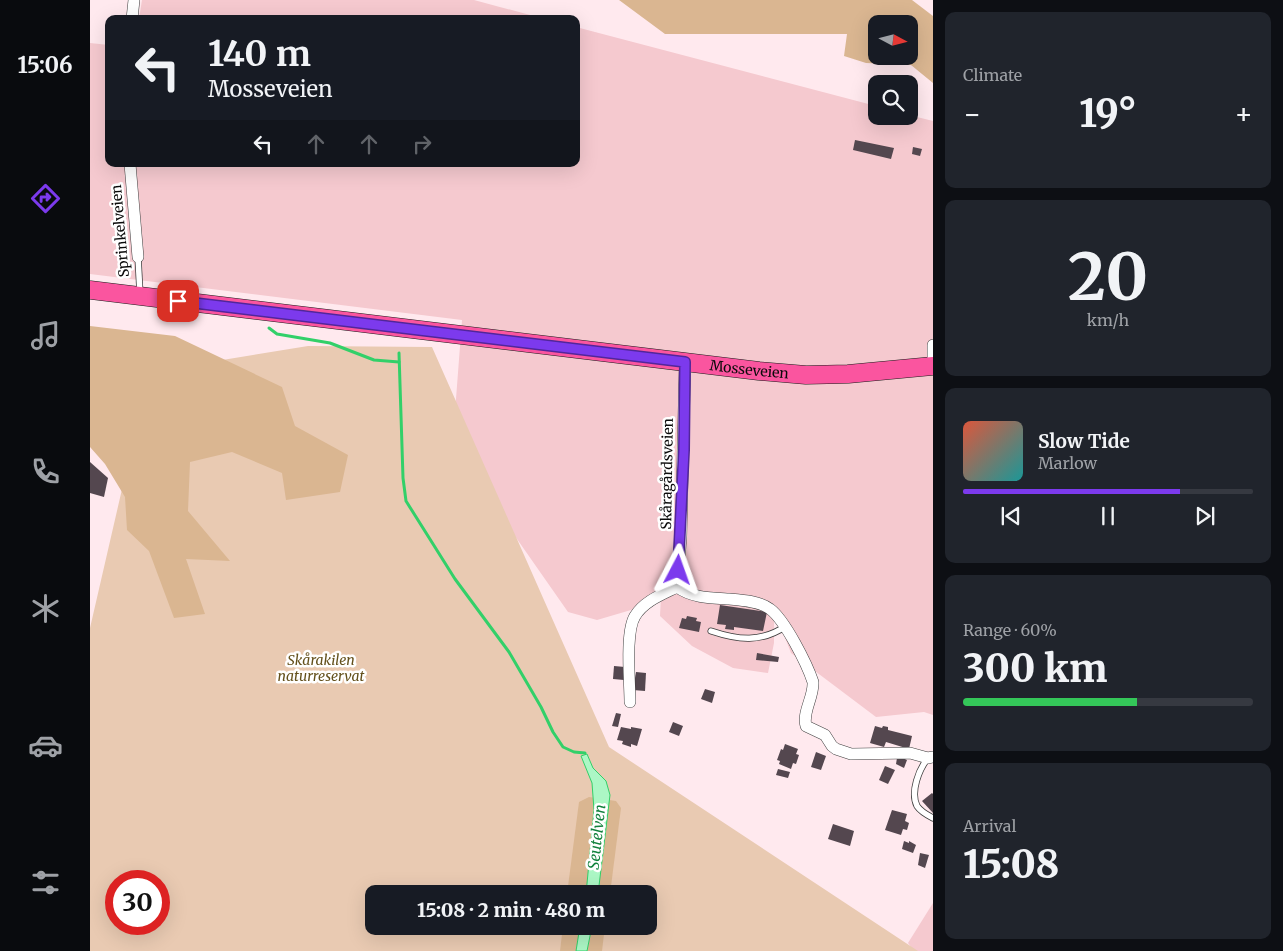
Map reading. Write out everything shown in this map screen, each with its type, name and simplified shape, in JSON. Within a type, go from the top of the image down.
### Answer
[{"type":"highway","name":"Mosseveien","points":[[90,290],[759,371],[806,375],[848,374],[933,366]]},
{"type":"street","points":[[132,15],[134,0]]},
{"type":"street","name":"Sprinkelveien","points":[[130,167],[138,257]]},
{"type":"street","name":"Mosseveien","points":[[933,345],[933,366]]},
{"type":"street","name":"Skåragårdsveien","points":[[677,587],[681,537],[685,362]]},
{"type":"street","points":[[630,702],[629,648],[635,616],[649,602],[677,587],[690,594],[764,605],[778,616],[786,626],[813,682],[813,692],[805,717],[806,726],[825,735],[836,749],[851,754],[910,753],[931,758]]},
{"type":"lane","name":"Sprinkelveien","points":[[138,257],[140,296]]},
{"type":"lane","points":[[711,631],[724,635],[757,638],[773,634],[786,626]]},
{"type":"lane","points":[[931,758],[921,770],[916,785],[916,801],[920,811],[933,818]]},
{"type":"shaded area","points":[[142,0],[474,0],[530,15],[140,15]]},
{"type":"shaded area","points":[[619,0],[912,0],[933,16],[933,83],[911,65],[918,65],[918,15],[868,15],[868,63],[844,56],[847,34],[665,34]]},
{"type":"shaded area","points":[[580,28],[868,104],[868,125],[918,125],[918,117],[933,121],[933,715],[924,712],[876,717],[791,653],[774,609],[774,643],[768,673],[733,668],[692,646],[660,616],[661,596],[672,586],[631,610],[597,620],[568,612],[510,529],[455,412],[462,320],[90,274],[90,43],[105,45],[105,167],[580,167]]},
{"type":"shaded area","points":[[90,326],[175,336],[282,387],[295,426],[348,455],[340,492],[286,500],[282,473],[232,452],[190,462],[188,511],[230,561],[186,559],[205,614],[174,618],[149,551],[127,530],[125,497],[105,464],[90,447]]},
{"type":"shaded area","points":[[589,797],[616,801],[621,808],[611,885],[568,885],[579,802]]},
{"type":"shaded area","points":[[933,903],[933,951],[914,951],[908,943]]},
{"type":"shaded area","points":[[562,935],[604,935],[602,951],[560,951]]},
{"type":"green space","name":"Skårakilen naturreservat","points":[[308,346],[432,347],[609,747],[918,951],[90,951],[90,628],[149,372]]},
{"type":"water","name":"Seutelven","points":[[587,754],[593,768],[606,781],[610,795],[599,885],[587,885],[594,810],[592,783],[581,756]]},
{"type":"water","points":[[579,935],[590,935],[587,951],[576,951]]},
{"type":"building","points":[[855,140],[894,148],[891,159],[853,150]]},
{"type":"building","points":[[913,147],[922,149],[920,156],[912,154]]},
{"type":"building","points":[[90,462],[108,478],[104,497],[90,493]]},
{"type":"building","points":[[720,605],[767,612],[763,631],[734,627],[734,630],[725,629],[726,625],[717,624]]},
{"type":"building","points":[[687,616],[697,618],[696,621],[701,622],[699,632],[679,628],[682,618],[686,619]]},
{"type":"building","points":[[757,653],[779,657],[778,662],[756,660]]},
{"type":"building","points":[[614,666],[625,667],[624,680],[613,679]]},
{"type":"building","points":[[636,672],[646,673],[645,691],[633,690]]},
{"type":"building","points":[[705,689],[715,692],[712,703],[701,699]]},
{"type":"building","points":[[616,713],[621,714],[618,727],[612,726]]},
{"type":"building","points":[[673,722],[683,726],[679,736],[669,732]]},
{"type":"building","points":[[875,726],[888,727],[888,730],[912,736],[909,749],[886,742],[884,747],[870,743]]},
{"type":"building","points":[[621,727],[642,729],[637,746],[631,744],[631,747],[622,744],[623,741],[617,740]]},
{"type":"building","points":[[785,744],[798,749],[796,754],[799,755],[796,764],[793,763],[791,769],[779,764],[780,761],[777,760]]},
{"type":"building","points":[[816,752],[826,756],[821,770],[811,767]]},
{"type":"building","points":[[900,757],[907,760],[904,768],[896,764],[897,758]]},
{"type":"building","points":[[885,766],[895,770],[888,784],[879,780]]},
{"type":"building","points":[[778,769],[790,772],[788,778],[776,775]]},
{"type":"building","points":[[933,794],[933,813],[922,801]]},
{"type":"building","points":[[892,810],[907,814],[905,821],[909,823],[907,830],[903,829],[901,835],[885,830]]},
{"type":"building","points":[[833,824],[854,831],[850,846],[828,839]]},
{"type":"building","points":[[904,841],[909,843],[909,841],[916,845],[913,853],[902,849]]},
{"type":"building","points":[[920,853],[929,855],[925,868],[918,865]]},
{"type":"waterway","points":[[269,328],[277,334],[330,343],[374,360],[399,362]]},
{"type":"waterway","points":[[399,353],[403,478],[406,501],[455,579],[509,652],[563,747],[574,752],[585,753]]},
{"type":"route","points":[[178,301],[685,362],[684,450],[678,570]]}]
